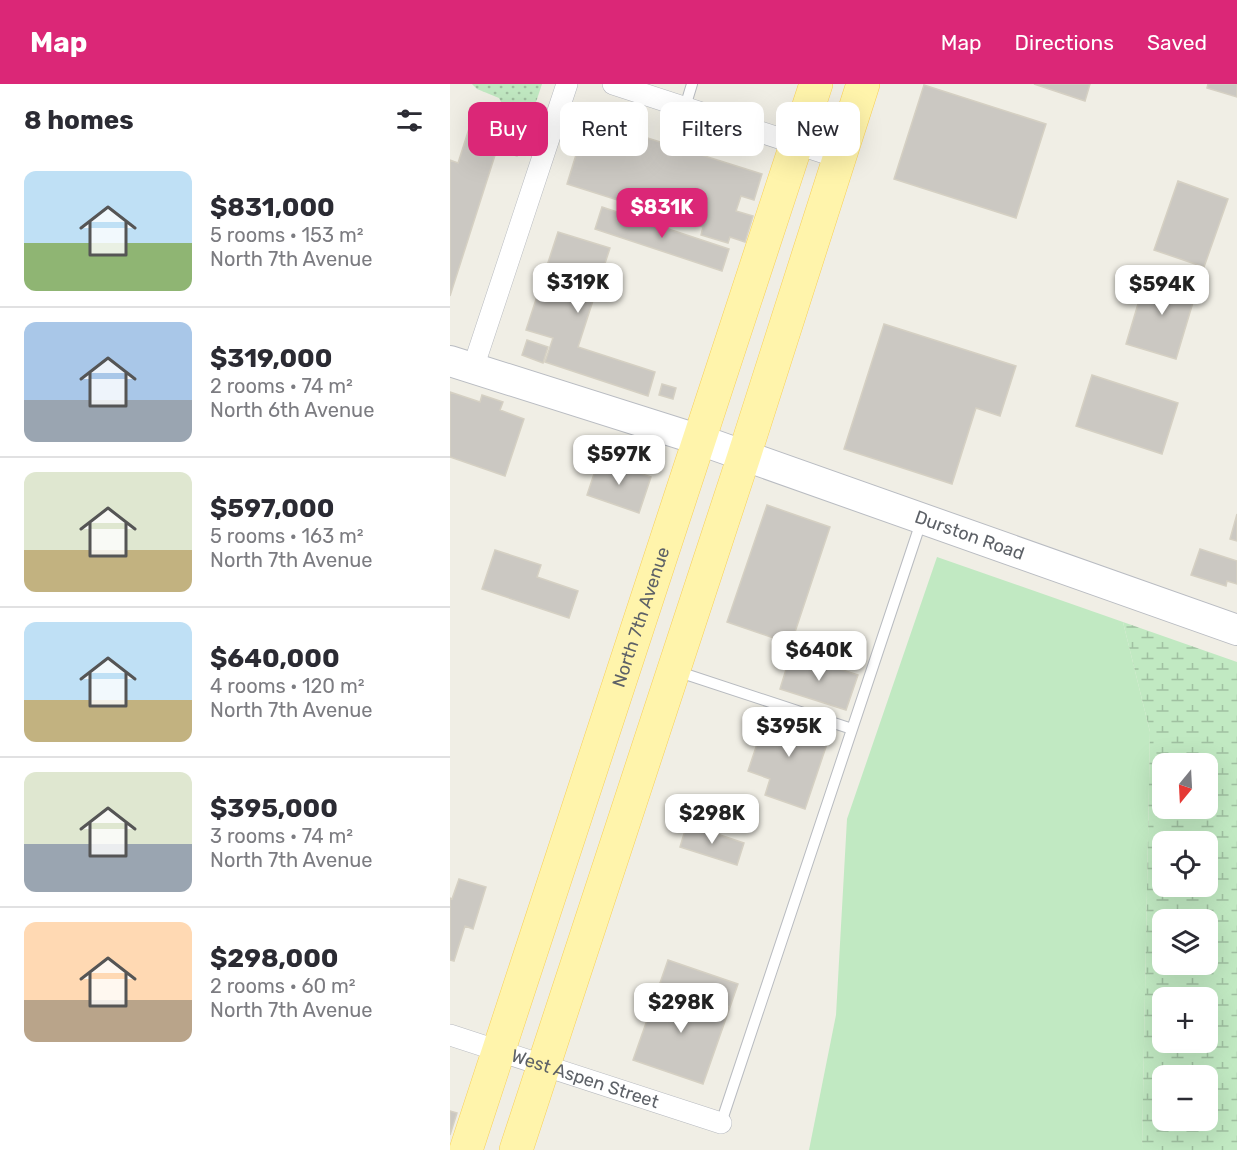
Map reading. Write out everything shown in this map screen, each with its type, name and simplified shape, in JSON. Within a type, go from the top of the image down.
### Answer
[{"type":"main road","name":"North 7th Avenue","points":[[810,102],[816,84]]},
{"type":"main road","points":[[516,1150],[744,456],[863,84]]},
{"type":"main road","name":"North 7th Avenue","points":[[466,1150],[793,156]]},
{"type":"main road","name":"Durston Road","points":[[462,365],[700,440],[1237,630]]},
{"type":"street","points":[[462,365],[567,84]]},
{"type":"street","points":[[613,84],[669,102]]},
{"type":"street","points":[[834,156],[840,158]]},
{"type":"street","name":"West Aspen Street","points":[[450,1035],[721,1123]]},
{"type":"lane","points":[[687,102],[692,84]]},
{"type":"lane","points":[[721,1123],[922,519]]},
{"type":"lane","points":[[673,670],[852,729]]},
{"type":"green space","points":[[472,84],[542,84],[536,102],[501,102],[499,98],[477,89]]},
{"type":"green space","points":[[937,557],[1123,622],[1150,732],[1142,1150],[809,1150],[836,1015],[847,819]]},
{"type":"green space","points":[[1123,622],[1237,662],[1237,1150],[1142,1150],[1150,732]]},
{"type":"building","points":[[1034,84],[1090,84],[1085,101]]},
{"type":"building","points":[[1208,84],[1237,84],[1237,97],[1207,88]]},
{"type":"building","points":[[924,85],[1046,124],[1016,218],[894,179]]},
{"type":"building","points":[[468,132],[468,156],[495,156],[450,296],[450,160],[458,163]]},
{"type":"building","points":[[648,138],[660,142],[660,156],[705,156],[762,174],[754,200],[741,196],[736,211],[753,216],[745,242],[730,237],[728,243],[701,235],[703,227],[567,184],[576,156],[648,156]]},
{"type":"building","points":[[1178,181],[1228,199],[1204,267],[1154,250]]},
{"type":"building","points":[[602,207],[729,249],[722,271],[595,229]]},
{"type":"building","points":[[558,232],[610,248],[578,347],[655,372],[648,396],[545,362],[553,338],[526,330]]},
{"type":"building","points":[[1147,274],[1197,289],[1176,359],[1126,344]]},
{"type":"building","points":[[884,324],[1016,366],[1000,416],[976,408],[952,484],[844,449]]},
{"type":"building","points":[[527,340],[548,347],[543,363],[522,355]]},
{"type":"building","points":[[1092,375],[1178,403],[1162,454],[1076,426]]},
{"type":"building","points":[[662,384],[676,388],[673,399],[659,395]]},
{"type":"building","points":[[450,392],[480,402],[482,395],[503,402],[500,410],[524,419],[505,476],[450,457]]},
{"type":"building","points":[[599,459],[651,477],[639,513],[587,495]]},
{"type":"building","points":[[767,505],[830,527],[791,644],[727,622]]},
{"type":"building","points":[[1237,514],[1237,541],[1230,539]]},
{"type":"building","points":[[1200,549],[1237,561],[1237,584],[1227,581],[1226,586],[1191,575]]},
{"type":"building","points":[[495,550],[541,565],[537,577],[578,591],[569,618],[482,589]]},
{"type":"building","points":[[791,653],[858,675],[846,710],[780,689]]},
{"type":"building","points":[[768,711],[831,732],[805,809],[765,795],[770,779],[748,771]]},
{"type":"building","points":[[687,824],[744,843],[737,865],[680,847]]},
{"type":"building","points":[[459,879],[486,887],[473,929],[465,926],[454,961],[450,960],[450,898],[452,899]]},
{"type":"building","points":[[668,960],[738,984],[730,1007],[660,983]]},
{"type":"building","points":[[660,983],[730,1007],[703,1084],[633,1060]]},
{"type":"building","points":[[450,1111],[457,1113],[450,1135]]}]
